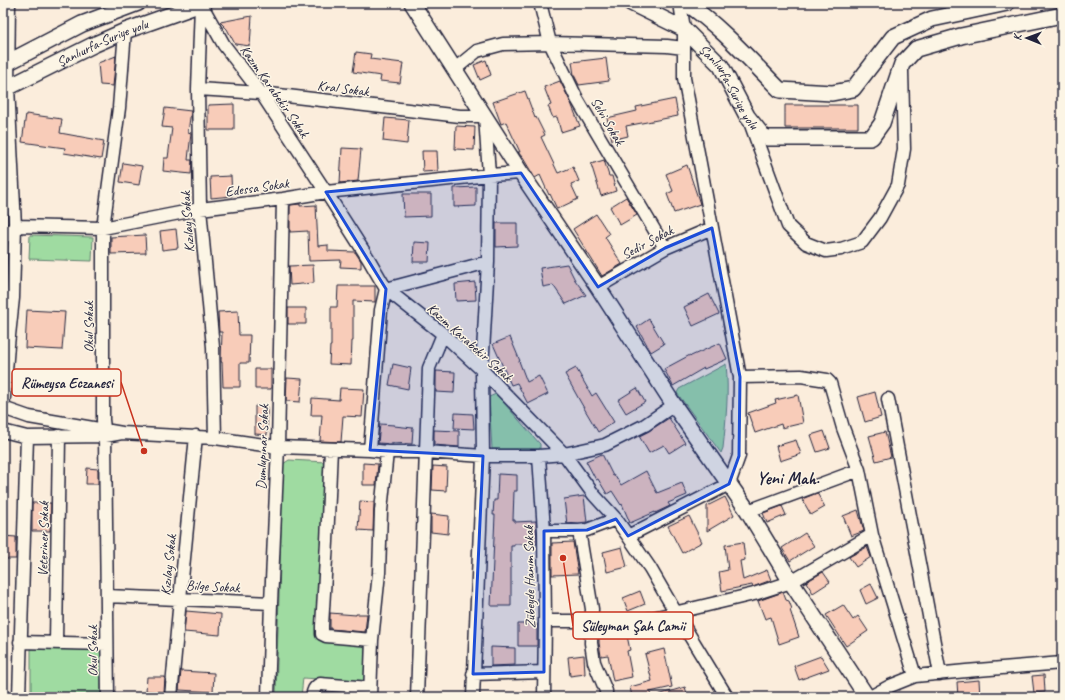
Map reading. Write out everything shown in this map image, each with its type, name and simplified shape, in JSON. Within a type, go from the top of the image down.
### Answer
[{"type":"main road","name":"Şanlıurfa-Suriye yolu","points":[[6,64],[82,24],[138,3]]},
{"type":"main road","name":"Şanlıurfa-Suriye yolu","points":[[5,88],[125,31],[202,3]]},
{"type":"main road","points":[[412,3],[521,173],[598,287],[674,405],[748,510],[791,582],[867,697]]},
{"type":"main road","name":"Şanlıurfa-Suriye yolu","points":[[631,3],[684,29],[721,66],[747,116],[763,136],[768,138],[870,138],[882,123],[902,64],[916,49],[961,36],[1062,15]]},
{"type":"main road","name":"Şanlıurfa-Suriye yolu","points":[[686,3],[696,9],[724,34],[780,90],[832,93],[853,89],[893,37],[932,18],[1007,3]]},
{"type":"street","points":[[9,3],[5,88],[14,226],[13,298],[3,409],[29,418],[104,433]]},
{"type":"street","name":"Kızılay Sokak","points":[[202,3],[198,89],[200,210],[213,347],[215,438]]},
{"type":"street","name":"Kazım Karabekir Sokak","points":[[202,3],[224,45],[261,94],[326,192],[386,289],[443,334],[482,370],[564,454],[594,495],[616,519],[650,568],[727,697]]},
{"type":"street","name":"Selvi Sokak","points":[[540,3],[550,43],[577,99],[664,248]]},
{"type":"street","points":[[628,536],[729,484],[739,456],[740,377],[684,78],[684,29],[680,3]]},
{"type":"street","name":"Okul Sokak","points":[[108,697],[103,420],[103,228],[119,108],[125,31]]},
{"type":"street","points":[[455,68],[477,50],[503,44],[550,43],[659,45],[684,48]]},
{"type":"street","points":[[747,116],[788,226],[806,243],[826,251],[841,249],[862,242],[880,218],[898,185],[904,149],[902,64]]},
{"type":"street","name":"Kral Sokak","points":[[198,89],[261,94],[460,116],[485,116]]},
{"type":"street","points":[[473,697],[483,456],[482,370],[488,262],[489,175],[485,116]]},
{"type":"street","name":"Edessa Sokak","points":[[14,226],[103,228],[200,210],[326,192],[521,173]]},
{"type":"street","name":"Dumlupınar Sokak","points":[[268,697],[270,603],[278,448],[283,199]]},
{"type":"street","points":[[3,237],[14,226]]},
{"type":"street","name":"Sedir Sokak","points":[[598,287],[664,248],[712,228]]},
{"type":"street","points":[[370,450],[381,310],[386,289],[488,262]]},
{"type":"street","points":[[417,697],[429,368],[443,334]]},
{"type":"street","points":[[3,361],[8,345]]},
{"type":"street","points":[[740,377],[801,376],[827,380],[830,383],[843,428],[859,470],[872,535],[915,676]]},
{"type":"street","points":[[888,399],[940,674]]},
{"type":"street","points":[[3,431],[27,437],[122,433],[196,436],[278,448],[426,452],[483,456],[539,456],[564,454],[605,445],[645,425],[674,405]]},
{"type":"street","name":"Veteriner Sokak","points":[[56,643],[59,436]]},
{"type":"street","name":"Kızılay Sokak","points":[[171,697],[196,436]]},
{"type":"street","points":[[19,697],[27,437]]},
{"type":"street","points":[[331,449],[322,634],[326,636],[372,640]]},
{"type":"street","points":[[312,697],[316,686],[320,684],[370,692],[372,640],[379,573],[381,511],[387,452]]},
{"type":"street","name":"Zübeyde Hanım Sokak","points":[[539,456],[544,531],[544,697]]},
{"type":"street","points":[[748,510],[859,470]]},
{"type":"street","points":[[544,531],[587,530],[616,519]]},
{"type":"street","points":[[579,531],[592,609],[591,643],[594,662],[606,691],[606,697]]},
{"type":"street","points":[[545,621],[583,621],[602,626],[636,622],[754,594],[791,582],[872,535]]},
{"type":"street","name":"Bilge Sokak","points":[[107,596],[270,603]]},
{"type":"street","points":[[20,642],[107,644]]},
{"type":"street","points":[[870,697],[890,686],[915,676],[1062,663]]},
{"type":"street","points":[[473,674],[544,672]]},
{"type":"highlighted area","points":[[521,173],[598,287],[665,248],[712,228],[740,377],[739,456],[729,484],[628,536],[616,519],[587,530],[544,531],[544,672],[473,674],[483,456],[370,450],[386,289],[326,192]]},
{"type":"green space","points":[[30,235],[93,237],[92,261],[29,259]]},
{"type":"green space","points":[[726,364],[727,406],[723,448],[721,453],[677,393],[679,389]]},
{"type":"green space","points":[[496,394],[540,444],[540,449],[492,449],[489,397]]},
{"type":"green space","points":[[289,460],[326,462],[317,636],[365,645],[364,682],[303,678],[301,697],[276,695],[283,464]]},
{"type":"green space","points":[[101,648],[101,694],[31,696],[31,649]]},
{"type":"building","points":[[252,16],[250,46],[235,44],[227,29],[220,22]]},
{"type":"building","points":[[356,52],[371,54],[370,59],[403,63],[400,83],[380,81],[381,76],[353,72]]},
{"type":"building","points":[[116,56],[113,86],[100,85],[98,63]]},
{"type":"building","points":[[606,58],[609,81],[579,85],[574,75],[572,62]]},
{"type":"building","points":[[486,60],[491,75],[480,80],[474,65]]},
{"type":"building","points":[[560,81],[580,126],[561,132],[557,117],[553,118],[548,106],[551,105],[544,87]]},
{"type":"building","points":[[525,91],[535,118],[536,117],[545,135],[541,137],[558,173],[573,167],[579,181],[571,184],[578,199],[557,209],[540,175],[535,178],[518,152],[520,152],[506,122],[501,124],[493,102]]},
{"type":"building","points":[[675,99],[678,116],[626,126],[628,136],[612,140],[607,118],[637,111],[636,107]]},
{"type":"building","points":[[234,104],[234,130],[208,130],[208,105]]},
{"type":"building","points":[[785,105],[858,105],[858,128],[785,128]]},
{"type":"building","points":[[165,108],[191,111],[188,132],[191,133],[188,160],[192,160],[191,174],[163,171],[164,158],[168,158],[172,128],[162,127]]},
{"type":"building","points":[[26,114],[62,119],[60,133],[104,141],[101,159],[64,153],[65,148],[22,142]]},
{"type":"building","points":[[385,118],[409,120],[407,144],[383,141]]},
{"type":"building","points":[[456,126],[475,127],[474,150],[455,149]]},
{"type":"building","points":[[342,148],[361,149],[358,181],[340,183]]},
{"type":"building","points":[[422,151],[437,151],[438,171],[423,172]]},
{"type":"building","points":[[604,160],[609,176],[612,176],[616,191],[601,196],[591,164]]},
{"type":"building","points":[[123,163],[142,166],[139,185],[120,182]]},
{"type":"building","points":[[687,165],[700,204],[674,213],[667,194],[673,191],[666,174]]},
{"type":"building","points":[[231,176],[232,196],[211,198],[210,177]]},
{"type":"building","points":[[476,187],[476,206],[454,207],[454,188]]},
{"type":"building","points":[[403,194],[431,194],[431,216],[404,217]]},
{"type":"building","points":[[626,197],[637,215],[620,225],[610,207]]},
{"type":"building","points":[[300,204],[300,206],[316,205],[318,246],[328,245],[328,251],[355,252],[361,261],[361,268],[340,267],[341,260],[309,261],[308,231],[290,232],[290,205]]},
{"type":"building","points":[[596,214],[609,234],[605,237],[622,264],[602,276],[573,229]]},
{"type":"building","points":[[496,223],[517,223],[517,246],[496,247]]},
{"type":"building","points":[[176,229],[178,248],[162,250],[160,231]]},
{"type":"building","points":[[145,235],[146,253],[111,254],[111,237]]},
{"type":"building","points":[[414,242],[430,243],[429,262],[413,262]]},
{"type":"building","points":[[567,264],[575,280],[586,295],[566,304],[553,285],[543,287],[540,268]]},
{"type":"building","points":[[313,265],[314,283],[290,285],[289,266]]},
{"type":"building","points":[[475,282],[476,300],[456,301],[455,284]]},
{"type":"building","points":[[338,286],[375,286],[375,302],[353,301],[353,341],[351,365],[329,364],[331,346],[331,307],[337,307]]},
{"type":"building","points":[[709,294],[719,314],[693,326],[684,307]]},
{"type":"building","points":[[288,308],[306,308],[306,324],[288,324]]},
{"type":"building","points":[[27,310],[65,312],[62,350],[25,348]]},
{"type":"building","points":[[238,311],[239,335],[250,335],[249,363],[240,363],[240,387],[223,387],[221,362],[222,332],[219,332],[218,312]]},
{"type":"building","points":[[649,319],[664,344],[651,352],[637,327]]},
{"type":"building","points":[[510,337],[527,382],[539,376],[548,394],[528,404],[517,383],[511,385],[493,344]]},
{"type":"building","points":[[720,343],[727,359],[704,368],[673,386],[664,369],[690,355],[691,356]]},
{"type":"building","points":[[393,364],[411,368],[408,389],[389,385]]},
{"type":"building","points":[[576,368],[592,396],[596,393],[614,422],[598,432],[565,374]]},
{"type":"building","points":[[255,369],[271,369],[271,389],[255,389]]},
{"type":"building","points":[[436,371],[455,372],[454,393],[436,392]]},
{"type":"building","points":[[287,378],[302,379],[300,402],[286,401]]},
{"type":"building","points":[[340,388],[364,389],[362,417],[343,416],[341,442],[320,441],[322,415],[311,415],[312,398],[339,400]]},
{"type":"building","points":[[637,388],[645,402],[626,413],[618,400]]},
{"type":"building","points":[[875,392],[881,417],[865,422],[858,397]]},
{"type":"building","points":[[798,395],[803,423],[782,428],[781,424],[755,433],[748,413],[776,403],[775,400]]},
{"type":"building","points":[[255,406],[268,407],[267,435],[255,434]]},
{"type":"building","points":[[455,413],[473,414],[474,429],[454,428]]},
{"type":"building","points":[[669,418],[685,443],[669,453],[664,445],[649,453],[639,436]]},
{"type":"building","points":[[380,424],[413,428],[412,444],[378,443]]},
{"type":"building","points":[[434,430],[459,431],[459,447],[434,445]]},
{"type":"building","points":[[824,431],[830,448],[817,452],[811,435]]},
{"type":"building","points":[[885,432],[891,457],[876,461],[869,436]]},
{"type":"building","points":[[796,440],[801,454],[780,461],[776,446]]},
{"type":"building","points":[[602,454],[613,476],[615,475],[621,485],[646,471],[657,493],[682,483],[687,495],[668,503],[670,506],[630,523],[622,504],[621,505],[612,491],[607,494],[598,479],[596,480],[586,461]]},
{"type":"building","points":[[363,463],[378,464],[376,485],[363,485]]},
{"type":"building","points":[[433,466],[447,467],[446,491],[432,490]]},
{"type":"building","points":[[87,468],[98,469],[98,484],[86,484]]},
{"type":"building","points":[[498,474],[517,475],[517,491],[514,491],[513,520],[515,520],[515,522],[536,521],[537,544],[514,544],[514,546],[511,546],[511,606],[491,606],[495,515],[493,515],[494,500],[497,500]]},
{"type":"building","points":[[817,493],[825,507],[811,515],[802,499]]},
{"type":"building","points":[[584,496],[587,522],[567,524],[564,499]]},
{"type":"building","points":[[725,497],[734,515],[707,531],[707,506]]},
{"type":"building","points":[[360,501],[374,502],[373,531],[358,530]]},
{"type":"building","points":[[32,503],[51,503],[50,531],[32,531]]},
{"type":"building","points":[[782,506],[786,515],[767,523],[763,513]]},
{"type":"building","points":[[858,510],[864,531],[851,536],[843,516]]},
{"type":"building","points":[[431,514],[449,516],[448,534],[431,532]]},
{"type":"building","points":[[689,516],[702,542],[682,553],[668,526]]},
{"type":"building","points":[[805,533],[814,546],[790,561],[782,548]]},
{"type":"building","points":[[3,536],[16,537],[16,559],[3,559]]},
{"type":"building","points":[[573,542],[578,574],[552,575],[552,543]]},
{"type":"building","points":[[743,542],[745,560],[740,561],[743,580],[767,570],[771,580],[753,587],[752,585],[722,591],[719,572],[728,570],[725,545]]},
{"type":"building","points":[[622,547],[627,567],[607,572],[603,552]]},
{"type":"building","points":[[867,547],[871,557],[856,567],[849,557]]},
{"type":"building","points":[[823,572],[830,582],[813,593],[806,582]]},
{"type":"building","points":[[871,584],[878,598],[866,604],[860,590]]},
{"type":"building","points":[[640,591],[645,604],[628,611],[623,598]]},
{"type":"building","points":[[783,592],[792,609],[790,610],[799,637],[779,644],[771,617],[765,619],[758,601]]},
{"type":"building","points":[[843,605],[853,620],[858,616],[868,631],[846,646],[826,615]]},
{"type":"building","points":[[186,611],[221,614],[220,635],[184,632]]},
{"type":"building","points":[[330,613],[356,615],[367,614],[365,632],[330,629]]},
{"type":"building","points":[[518,624],[537,624],[537,646],[518,646]]},
{"type":"building","points":[[626,631],[630,650],[627,651],[632,677],[613,681],[608,655],[601,656],[599,636]]},
{"type":"building","points":[[491,647],[515,648],[515,665],[491,666]]},
{"type":"building","points":[[664,649],[672,687],[650,692],[651,697],[632,697],[630,687],[652,681],[645,654]]},
{"type":"building","points":[[584,655],[585,674],[570,676],[568,657]]},
{"type":"building","points":[[821,656],[829,669],[799,680],[794,666]]},
{"type":"building","points":[[181,671],[214,673],[213,692],[179,690]]},
{"type":"building","points":[[1044,675],[1045,692],[1034,693],[1032,676]]},
{"type":"building","points":[[147,677],[165,677],[164,692],[146,691]]},
{"type":"building","points":[[979,680],[980,697],[958,697],[957,682]]},
{"type":"building","points":[[685,687],[688,697],[658,697],[658,695]]},
{"type":"place","name":"Rümeysa Eczanesi","points":[[144,451]]},
{"type":"place","name":"Süleyman Şah Camii","points":[[563,558]]},
{"type":"district","name":"Yeni Mah.","points":[[788,478]]}]
